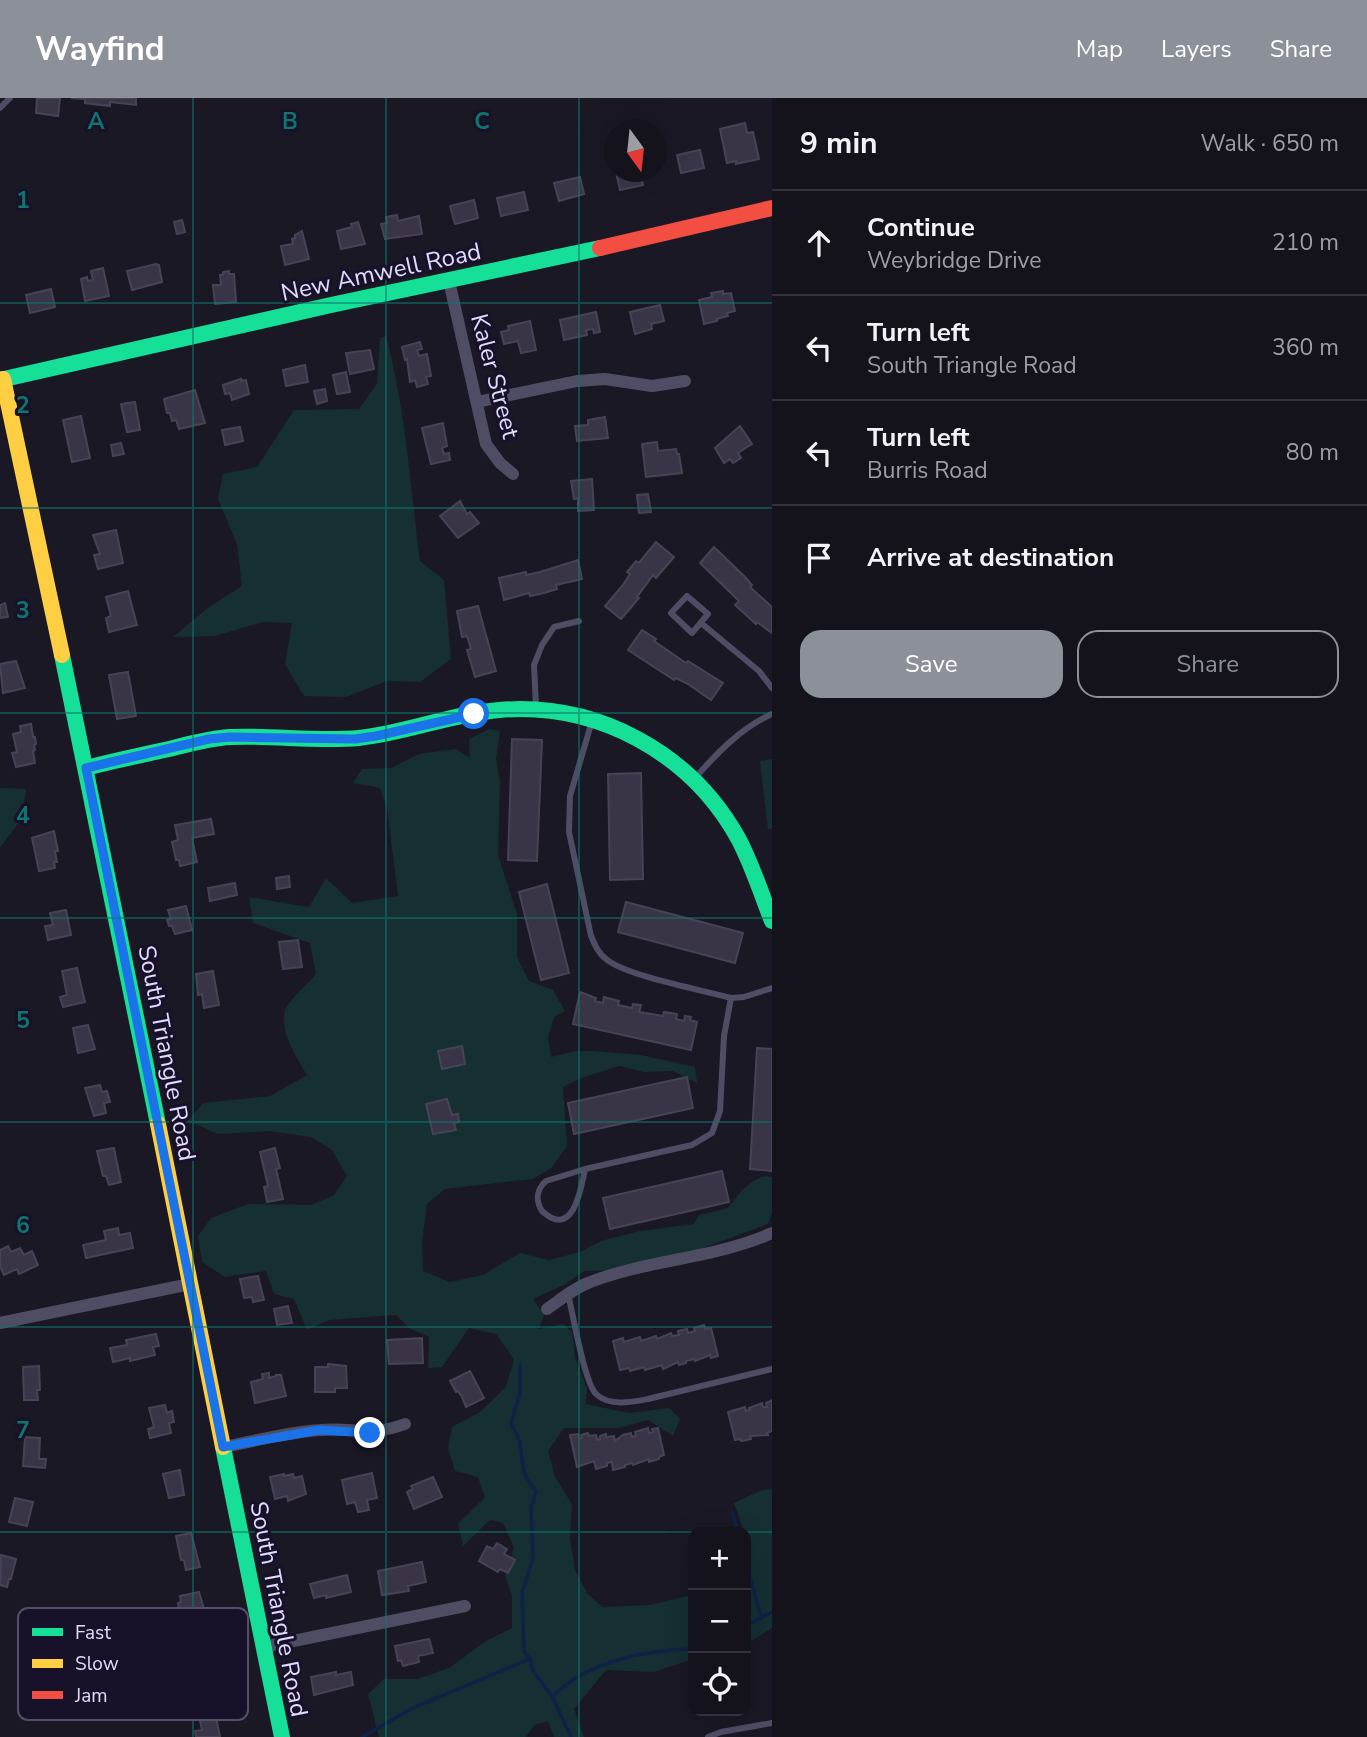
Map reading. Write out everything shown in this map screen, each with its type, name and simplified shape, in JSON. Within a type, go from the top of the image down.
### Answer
[{"type":"street","name":"New Amwell Road","points":[[1,380],[772,208]]},
{"type":"street","name":"Kaler Street","points":[[449,281],[486,444],[500,463],[513,474]]},
{"type":"street","points":[[477,402],[577,381],[605,379],[652,386],[685,381]]},
{"type":"street","name":"South Triangle Road","points":[[1,380],[86,768],[282,1737]]},
{"type":"street","points":[[86,768],[209,739],[355,739],[474,714],[536,708],[593,719],[638,737],[695,778],[734,831],[772,921]]},
{"type":"street","points":[[547,1308],[587,1283],[722,1251],[772,1233]]},
{"type":"street","points":[[0,1323],[190,1284]]},
{"type":"street","points":[[223,1447],[319,1430],[370,1433],[405,1424]]},
{"type":"street","points":[[264,1647],[465,1606]]},
{"type":"lane","points":[[0,108],[10,98]]},
{"type":"lane","points":[[687,596],[708,614],[701,623],[692,633],[671,613],[687,596]]},
{"type":"lane","points":[[536,708],[534,665],[542,645],[554,628],[579,621]]},
{"type":"lane","points":[[701,623],[759,671],[772,688]]},
{"type":"lane","points":[[695,778],[721,749],[772,714]]},
{"type":"lane","points":[[593,719],[570,796],[569,832],[591,936],[597,950],[613,964],[630,971],[731,998],[744,997],[772,988]]},
{"type":"lane","points":[[585,1169],[577,1204],[570,1214],[552,1217],[542,1211],[537,1195],[546,1181],[585,1169],[692,1145],[712,1133],[720,1111],[724,1036],[731,998]]},
{"type":"lane","points":[[568,1294],[587,1373],[596,1393],[610,1401],[631,1402],[648,1399],[772,1369]]},
{"type":"lane","points":[[708,1737],[721,1732],[772,1723]]},
{"type":"green space","points":[[386,336],[403,420],[420,561],[444,580],[451,659],[420,682],[387,681],[346,697],[304,696],[285,664],[292,623],[262,622],[215,636],[173,637],[209,607],[242,586],[237,544],[218,499],[223,474],[257,467],[294,410],[359,409],[377,384],[380,338]]},
{"type":"green space","points":[[489,729],[500,731],[496,759],[500,781],[498,855],[517,914],[517,957],[529,981],[553,990],[565,1011],[554,1017],[548,1037],[551,1057],[575,1051],[641,1055],[695,1067],[697,1083],[673,1071],[644,1072],[619,1066],[581,1078],[563,1087],[567,1146],[551,1168],[533,1179],[445,1189],[427,1204],[422,1241],[423,1271],[450,1282],[483,1275],[520,1253],[549,1260],[580,1252],[601,1241],[640,1231],[694,1224],[699,1215],[728,1208],[753,1181],[766,1176],[772,1177],[772,1213],[768,1224],[684,1255],[623,1270],[584,1271],[564,1285],[533,1299],[544,1315],[539,1329],[563,1324],[572,1332],[575,1358],[587,1388],[586,1404],[629,1413],[669,1408],[680,1419],[673,1436],[648,1420],[619,1428],[564,1428],[548,1451],[555,1477],[572,1504],[570,1538],[575,1570],[587,1593],[602,1607],[649,1605],[688,1596],[688,1661],[654,1672],[606,1670],[574,1709],[584,1737],[554,1737],[548,1721],[534,1725],[526,1737],[379,1737],[368,1694],[384,1679],[418,1679],[451,1667],[484,1642],[512,1628],[512,1596],[505,1575],[514,1547],[503,1523],[490,1520],[463,1546],[458,1524],[485,1497],[478,1477],[455,1471],[448,1448],[452,1427],[480,1412],[506,1387],[514,1359],[496,1334],[469,1328],[442,1367],[428,1368],[429,1337],[409,1328],[396,1315],[329,1320],[307,1330],[294,1299],[274,1294],[266,1271],[225,1277],[202,1262],[198,1236],[211,1218],[248,1204],[311,1205],[334,1195],[347,1176],[332,1150],[311,1137],[268,1131],[218,1134],[188,1121],[203,1103],[270,1096],[307,1075],[289,1043],[284,1016],[289,1004],[316,974],[310,943],[253,923],[249,897],[309,907],[326,878],[352,903],[398,896],[387,808],[380,788],[353,783],[362,769],[391,768],[419,754],[456,749],[470,758],[469,739]]},
{"type":"green space","points":[[772,759],[772,829],[768,829],[760,761]]},
{"type":"green space","points":[[0,788],[26,789],[22,818],[0,848]]},
{"type":"green space","points":[[772,1489],[772,1628],[751,1641],[751,1527],[742,1527],[734,1503],[762,1490]]},
{"type":"building","points":[[37,98],[60,98],[58,116],[36,113]]},
{"type":"building","points":[[71,98],[136,98],[136,105],[110,102],[110,106]]},
{"type":"building","points":[[745,123],[747,133],[753,132],[759,159],[736,164],[736,161],[727,163],[720,129]]},
{"type":"building","points":[[700,150],[704,168],[681,173],[677,155]]},
{"type":"building","points":[[580,177],[584,194],[559,201],[554,183]]},
{"type":"building","points":[[618,182],[642,182],[643,185],[620,190]]},
{"type":"building","points":[[524,192],[528,210],[501,216],[497,198]]},
{"type":"building","points":[[474,200],[478,218],[455,224],[450,206]]},
{"type":"building","points":[[397,215],[398,221],[419,216],[422,234],[385,239],[381,224],[387,223],[386,217]]},
{"type":"building","points":[[182,220],[185,232],[177,234],[174,222]]},
{"type":"building","points":[[358,222],[365,244],[341,249],[337,231],[352,227],[351,224]]},
{"type":"building","points":[[302,231],[309,259],[285,265],[281,246],[293,244],[292,239]]},
{"type":"building","points":[[159,265],[162,282],[132,290],[127,271]]},
{"type":"building","points":[[103,268],[109,296],[85,301],[81,279],[87,277],[88,281],[93,280],[91,271]]},
{"type":"building","points":[[229,271],[229,274],[234,274],[236,302],[215,304],[213,285],[221,285],[220,275]]},
{"type":"building","points":[[51,289],[55,307],[30,313],[26,295]]},
{"type":"building","points":[[723,291],[723,294],[731,293],[735,311],[727,313],[728,316],[717,321],[704,324],[699,300],[712,297],[711,293]]},
{"type":"building","points":[[660,305],[664,321],[651,324],[652,329],[635,334],[630,312]]},
{"type":"building","points":[[596,312],[600,332],[586,330],[587,335],[564,340],[560,320]]},
{"type":"building","points":[[530,321],[536,350],[521,353],[518,341],[504,344],[501,332],[509,330],[508,326]]},
{"type":"building","points":[[420,342],[422,349],[417,350],[419,356],[427,354],[431,376],[426,377],[428,384],[417,387],[415,380],[410,382],[407,359],[405,360],[402,347]]},
{"type":"building","points":[[370,350],[374,369],[350,374],[346,353]]},
{"type":"building","points":[[305,365],[308,382],[286,386],[283,370]]},
{"type":"building","points":[[346,372],[350,392],[337,394],[333,375]]},
{"type":"building","points":[[246,380],[249,394],[232,400],[230,393],[225,394],[223,385]]},
{"type":"building","points":[[325,389],[327,401],[317,404],[314,391]]},
{"type":"building","points":[[195,390],[205,423],[179,429],[176,420],[172,421],[170,413],[167,413],[164,399]]},
{"type":"building","points":[[135,402],[140,430],[127,432],[121,404]]},
{"type":"building","points":[[81,416],[90,458],[72,462],[63,420]]},
{"type":"building","points":[[605,417],[608,438],[577,441],[575,426],[588,425],[588,420]]},
{"type":"building","points":[[443,423],[447,446],[442,448],[444,454],[449,453],[450,460],[431,464],[422,428]]},
{"type":"building","points":[[740,426],[752,444],[738,453],[741,458],[733,463],[730,459],[724,463],[715,448]]},
{"type":"building","points":[[240,427],[243,441],[225,445],[222,430]]},
{"type":"building","points":[[657,442],[658,451],[676,449],[682,473],[646,477],[642,444]]},
{"type":"building","points":[[121,443],[124,454],[113,456],[111,445]]},
{"type":"building","points":[[592,479],[594,510],[578,511],[578,498],[574,499],[571,481]]},
{"type":"building","points":[[648,494],[651,512],[639,513],[637,495]]},
{"type":"building","points":[[460,501],[467,514],[470,512],[479,523],[458,538],[440,516]]},
{"type":"building","points":[[116,530],[123,563],[98,569],[94,555],[100,554],[93,535]]},
{"type":"building","points":[[656,542],[674,557],[656,578],[653,575],[637,597],[639,598],[621,619],[605,606],[623,585],[630,574],[627,572],[636,561],[639,563]]},
{"type":"building","points":[[714,547],[772,607],[772,633],[757,622],[756,624],[735,605],[739,601],[700,563]]},
{"type":"building","points":[[578,560],[582,579],[556,585],[557,589],[544,593],[530,596],[529,593],[504,600],[499,578],[540,572]]},
{"type":"building","points":[[128,591],[137,625],[109,632],[106,618],[111,616],[106,597]]},
{"type":"building","points":[[5,603],[8,617],[0,618],[0,605]]},
{"type":"building","points":[[478,606],[496,671],[475,677],[467,650],[471,649],[467,636],[462,637],[457,611]]},
{"type":"building","points":[[642,630],[686,663],[688,661],[723,683],[711,700],[628,650]]},
{"type":"building","points":[[16,661],[25,688],[3,693],[0,664]]},
{"type":"building","points":[[128,672],[136,716],[117,719],[109,675]]},
{"type":"building","points":[[31,724],[36,744],[33,751],[35,763],[16,767],[12,753],[17,752],[13,734],[21,732],[20,726]]},
{"type":"building","points":[[512,739],[542,740],[537,861],[508,860]]},
{"type":"building","points":[[641,773],[643,879],[610,880],[608,774]]},
{"type":"building","points":[[211,819],[214,834],[192,838],[197,862],[180,866],[172,842],[178,840],[175,825]]},
{"type":"building","points":[[54,831],[58,851],[55,851],[55,868],[39,871],[32,838]]},
{"type":"building","points":[[289,876],[290,887],[277,889],[276,878]]},
{"type":"building","points":[[235,883],[237,895],[210,901],[208,888]]},
{"type":"building","points":[[547,884],[569,973],[541,980],[519,892]]},
{"type":"building","points":[[626,902],[743,933],[735,963],[618,932]]},
{"type":"building","points":[[186,906],[192,930],[175,934],[167,920],[171,919],[168,910]]},
{"type":"building","points":[[66,910],[71,935],[48,940],[45,926],[53,925],[50,913]]},
{"type":"building","points":[[298,940],[302,967],[283,969],[279,942]]},
{"type":"building","points":[[77,968],[85,1002],[63,1007],[60,997],[67,995],[62,971]]},
{"type":"building","points":[[213,971],[219,1005],[204,1008],[202,994],[198,995],[196,974]]},
{"type":"building","points":[[580,992],[603,1003],[604,997],[619,1001],[618,1005],[632,1008],[633,1004],[641,1005],[639,1012],[663,1016],[664,1012],[677,1014],[676,1019],[684,1021],[685,1016],[691,1017],[690,1020],[697,1022],[691,1050],[573,1024]]},
{"type":"building","points":[[88,1025],[95,1049],[78,1053],[73,1028]]},
{"type":"building","points":[[462,1046],[465,1064],[442,1069],[438,1051]]},
{"type":"building","points":[[757,1048],[772,1049],[772,1171],[750,1169]]},
{"type":"building","points":[[687,1077],[693,1108],[574,1134],[568,1103]]},
{"type":"building","points":[[100,1085],[102,1092],[107,1091],[110,1102],[104,1103],[106,1113],[94,1116],[85,1088]]},
{"type":"building","points":[[447,1099],[452,1115],[458,1114],[459,1122],[454,1123],[456,1130],[433,1134],[426,1104]]},
{"type":"building","points":[[114,1148],[121,1182],[109,1185],[106,1176],[103,1176],[97,1151]]},
{"type":"building","points":[[275,1148],[280,1168],[276,1169],[283,1199],[267,1202],[264,1187],[268,1186],[260,1152]]},
{"type":"building","points":[[722,1171],[729,1202],[610,1229],[603,1198]]},
{"type":"building","points":[[118,1228],[119,1235],[130,1233],[133,1248],[86,1258],[83,1245],[106,1240],[104,1231]]},
{"type":"building","points":[[8,1246],[11,1252],[20,1248],[24,1255],[32,1251],[38,1265],[19,1274],[17,1269],[4,1275],[0,1266],[0,1250]]},
{"type":"building","points":[[258,1276],[264,1300],[253,1302],[252,1297],[244,1298],[240,1279]]},
{"type":"building","points":[[288,1306],[292,1323],[277,1325],[274,1309]]},
{"type":"building","points":[[704,1325],[705,1329],[711,1328],[718,1356],[711,1358],[710,1355],[679,1365],[678,1362],[663,1369],[662,1365],[645,1370],[644,1367],[630,1371],[629,1368],[620,1370],[613,1341],[623,1338],[624,1342],[640,1337],[641,1341],[656,1336],[657,1339],[671,1333],[672,1336],[679,1335],[678,1331],[687,1329],[688,1333],[695,1331],[694,1328]]},
{"type":"building","points":[[156,1334],[159,1346],[153,1347],[155,1355],[113,1362],[110,1348],[127,1345],[126,1340]]},
{"type":"building","points":[[422,1338],[423,1363],[389,1364],[387,1340]]},
{"type":"building","points":[[328,1364],[346,1366],[347,1388],[335,1388],[335,1392],[315,1392],[315,1367],[328,1367]]},
{"type":"building","points":[[39,1366],[38,1400],[24,1400],[23,1367]]},
{"type":"building","points":[[470,1371],[484,1398],[466,1407],[450,1381]]},
{"type":"building","points":[[269,1373],[269,1378],[281,1375],[286,1396],[255,1403],[251,1382],[263,1379],[262,1374]]},
{"type":"building","points":[[772,1400],[772,1431],[767,1433],[768,1435],[735,1440],[728,1412],[745,1407],[746,1411],[750,1410],[749,1408],[762,1403],[763,1407],[767,1407],[766,1403]]},
{"type":"building","points":[[165,1405],[167,1413],[172,1411],[174,1422],[169,1423],[171,1433],[150,1438],[148,1429],[154,1427],[149,1408]]},
{"type":"building","points":[[648,1428],[649,1433],[658,1428],[664,1455],[659,1459],[649,1462],[649,1459],[633,1465],[632,1463],[613,1470],[612,1462],[596,1469],[594,1461],[577,1467],[570,1435],[578,1434],[579,1438],[582,1438],[581,1435],[588,1433],[589,1436],[596,1435],[597,1440],[606,1434],[606,1437],[614,1436],[615,1441],[631,1433],[632,1437],[636,1436],[635,1432]]},
{"type":"building","points":[[25,1437],[40,1438],[39,1459],[46,1459],[45,1468],[23,1466]]},
{"type":"building","points":[[180,1470],[184,1495],[169,1498],[163,1474]]},
{"type":"building","points":[[372,1473],[377,1498],[367,1500],[369,1510],[358,1512],[355,1502],[347,1504],[342,1480]]},
{"type":"building","points":[[293,1474],[294,1478],[302,1476],[306,1494],[288,1501],[287,1496],[275,1499],[270,1477]]},
{"type":"building","points":[[433,1477],[442,1497],[414,1509],[407,1492],[413,1489],[411,1486]]},
{"type":"building","points":[[15,1498],[33,1502],[27,1526],[9,1522]]},
{"type":"building","points":[[191,1533],[200,1567],[186,1570],[176,1536]]},
{"type":"building","points":[[497,1543],[507,1549],[504,1554],[515,1560],[508,1573],[500,1569],[498,1572],[479,1561],[487,1546],[493,1549]]},
{"type":"building","points":[[1,1555],[16,1559],[7,1587],[0,1585]]},
{"type":"building","points":[[422,1562],[426,1582],[408,1586],[409,1591],[382,1595],[378,1571]]},
{"type":"building","points":[[347,1575],[351,1592],[314,1598],[310,1584]]},
{"type":"building","points":[[199,1592],[204,1608],[179,1608],[180,1596]]},
{"type":"building","points":[[429,1639],[433,1653],[418,1656],[419,1662],[403,1666],[401,1660],[398,1661],[395,1646]]},
{"type":"building","points":[[336,1672],[336,1675],[351,1672],[353,1685],[314,1695],[311,1677]]},
{"type":"building","points":[[217,1720],[220,1737],[196,1737],[195,1731],[202,1730],[200,1721]]},
{"type":"waterway","points":[[520,1365],[520,1394],[511,1423],[519,1441],[525,1474],[536,1491],[531,1508],[533,1558],[522,1593],[524,1651],[530,1659],[533,1671],[552,1696],[571,1737]]},
{"type":"waterway","points":[[732,1512],[736,1527]]},
{"type":"waterway","points":[[751,1580],[761,1617]]},
{"type":"waterway","points":[[751,1623],[772,1612]]},
{"type":"waterway","points":[[553,1696],[567,1684],[600,1666],[637,1655],[688,1649]]},
{"type":"waterway","points":[[362,1737],[415,1707],[530,1659]]},
{"type":"traffic: fast","points":[[0,380],[331,305],[600,248]]},
{"type":"traffic: fast","points":[[62,655],[158,1124]]},
{"type":"traffic: fast","points":[[86,768],[223,738],[359,738],[463,715],[499,710],[535,710],[571,715],[605,724],[637,739],[667,758],[694,781],[718,807],[738,838],[772,921]]},
{"type":"traffic: fast","points":[[223,1447],[282,1737]]},
{"type":"traffic: slow","points":[[3,379],[62,655]]},
{"type":"traffic: slow","points":[[158,1124],[223,1447]]},
{"type":"traffic: jam","points":[[600,248],[772,208]]},
{"type":"route","points":[[370,1433],[338,1429],[319,1430],[223,1447],[86,768],[209,739],[355,739],[474,714]]}]
